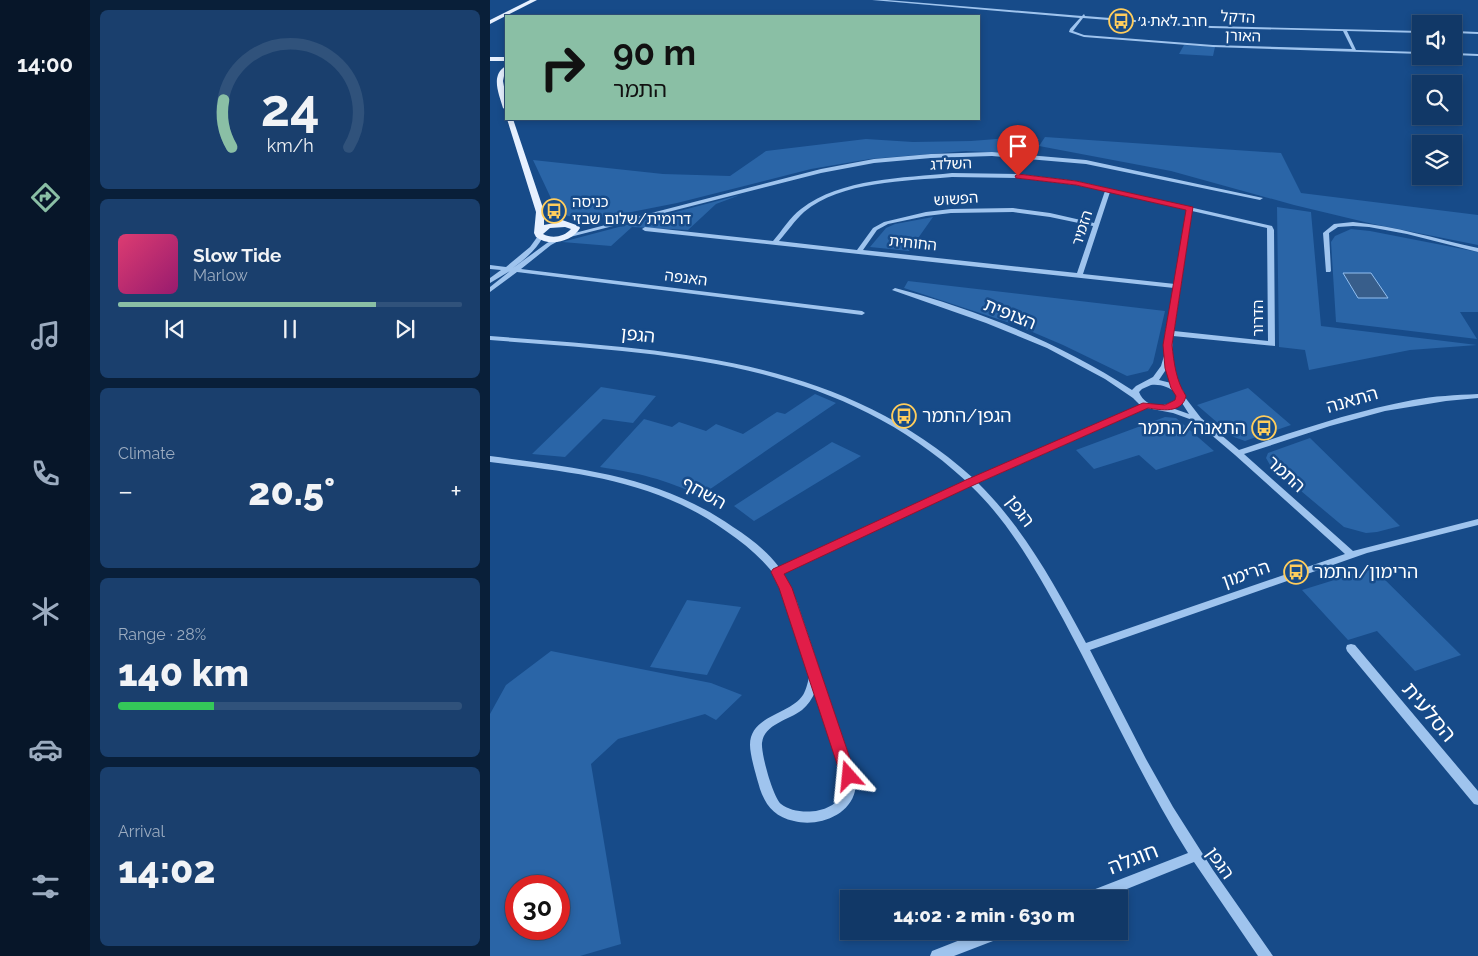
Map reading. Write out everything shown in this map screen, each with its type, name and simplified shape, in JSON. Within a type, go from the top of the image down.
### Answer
[{"type":"main road","points":[[490,22],[534,0]]},
{"type":"main road","points":[[491,52],[504,59]]},
{"type":"main road","points":[[490,59],[504,59]]},
{"type":"main road","points":[[492,70],[505,68]]},
{"type":"main road","points":[[505,69],[499,76],[505,104]]},
{"type":"main road","points":[[490,80],[502,94]]},
{"type":"main road","points":[[510,120],[540,212],[540,234]]},
{"type":"main road","points":[[540,212],[547,218],[570,228]]},
{"type":"main road","points":[[540,234],[548,226],[570,228]]},
{"type":"main road","points":[[540,234],[560,238],[570,228]]},
{"type":"street","name":"הדקל","points":[[874,0],[1218,27],[1412,32]]},
{"type":"street","name":"האורן","points":[[1084,15],[1071,32],[1084,36],[1213,46],[1355,50]]},
{"type":"street","points":[[1344,30],[1355,50],[1412,53]]},
{"type":"street","points":[[1462,32],[1478,33]]},
{"type":"street","points":[[1462,54],[1478,55]]},
{"type":"street","points":[[570,228],[630,218],[848,165],[902,158],[959,154],[1026,156],[1086,162],[1260,198]]},
{"type":"street","name":"השלדג","points":[[775,242],[794,219],[812,203],[836,192],[872,184],[929,177],[998,175],[1060,181],[1263,225]]},
{"type":"street","name":"הזמיר","points":[[1080,274],[1108,190]]},
{"type":"street","points":[[1136,396],[1137,389],[1154,381],[1164,369],[1168,356],[1169,333],[1190,208]]},
{"type":"street","name":"הפשוש","points":[[860,250],[875,229],[886,223],[926,214],[951,211],[1013,210],[1050,215],[1096,225]]},
{"type":"street","name":"הדרור","points":[[1169,333],[1272,344],[1272,230],[1263,225]]},
{"type":"street","points":[[1328,271],[1326,234],[1336,226],[1358,225],[1382,228],[1478,250]]},
{"type":"street","name":"החוחית","points":[[645,229],[860,250],[1178,286]]},
{"type":"street","points":[[490,281],[535,246],[540,234]]},
{"type":"street","points":[[490,290],[548,244],[560,238]]},
{"type":"street","name":"האנפה","points":[[490,267],[862,313]]},
{"type":"street","name":"הצופית","points":[[895,290],[1004,326],[1063,354],[1109,379],[1136,396],[1146,405]]},
{"type":"street","name":"הגפן","points":[[490,338],[680,356],[738,366],[794,380],[844,398],[896,425],[938,453],[972,482],[998,509],[1014,530],[1085,648],[1151,780],[1195,856],[1266,956]]},
{"type":"street","name":"התמר","points":[[1168,356],[1176,388],[1198,420],[1238,453],[1351,554]]},
{"type":"street","name":"הצופית","points":[[1109,379],[1145,384],[1162,383],[1176,388]]},
{"type":"street","points":[[1159,408],[1176,404],[1181,396]]},
{"type":"street","name":"התאנה","points":[[1238,453],[1366,411],[1412,402],[1478,396]]},
{"type":"street","points":[[777,572],[972,482],[1146,405]]},
{"type":"street","name":"התמר","points":[[1146,405],[1198,420]]},
{"type":"street","name":"השחף","points":[[491,460],[607,476],[666,493],[727,526],[758,550],[777,572],[786,588],[815,674],[849,776],[849,792],[842,804],[828,813],[815,817],[798,817],[785,814],[775,806],[769,797],[756,744],[757,735],[764,726],[804,701],[810,691],[815,674]]},
{"type":"street","name":"הרימון","points":[[1085,648],[1351,554],[1400,540],[1478,522]]},
{"type":"street","name":"הסלעית","points":[[1352,648],[1478,800]]},
{"type":"street","name":"חוגלה","points":[[1108,890],[1195,856]]},
{"type":"street","points":[[937,956],[978,940]]},
{"type":"shaded area","points":[[1184,45],[1215,47],[1213,56],[1179,54]]},
{"type":"shaded area","points":[[1045,137],[1281,153],[1301,193],[1478,215],[1478,245],[1373,224],[1294,205],[1171,171],[1039,146]]},
{"type":"shaded area","points":[[1009,138],[1039,139],[1028,154],[966,151],[870,159],[811,169],[677,203],[606,217],[586,218],[568,216],[557,211],[533,160],[663,174],[730,176],[766,151],[866,139],[913,142]]},
{"type":"shaded area","points":[[740,195],[716,204],[688,230],[632,227],[611,246],[562,242]]},
{"type":"shaded area","points":[[1277,207],[1311,212],[1321,326],[1477,345],[1410,350],[1309,370],[1305,350],[1279,347]]},
{"type":"shaded area","points":[[933,217],[909,251],[870,247],[886,228],[895,224]]},
{"type":"shaded area","points":[[1351,229],[1478,252],[1478,312],[1460,312],[1477,339],[1336,322],[1331,242],[1335,236]]},
{"type":"shaded area","points":[[1343,273],[1371,273],[1388,298],[1358,298]]},
{"type":"shaded area","points":[[908,281],[1165,311],[1153,363],[1148,371],[1127,376],[1016,325],[904,288]]},
{"type":"shaded area","points":[[601,387],[656,396],[633,423],[603,419],[565,457],[532,454]]},
{"type":"shaded area","points":[[1248,388],[1291,425],[1245,441],[1234,437],[1197,405]]},
{"type":"shaded area","points":[[815,394],[836,403],[700,496],[651,477],[600,467],[644,419],[672,427],[679,422],[706,431],[716,424],[743,434],[777,412],[785,414]]},
{"type":"shaded area","points":[[1165,417],[1176,418],[1214,451],[1156,470],[1139,455],[1094,469],[1076,450]]},
{"type":"shaded area","points":[[1310,438],[1400,526],[1366,533],[1344,527],[1270,465],[1266,458],[1268,453]]},
{"type":"shaded area","points":[[832,442],[861,456],[754,521],[734,506]]},
{"type":"shaded area","points":[[1373,568],[1461,655],[1415,671],[1377,631],[1348,640],[1302,590]]},
{"type":"shaded area","points":[[687,600],[741,607],[707,675],[650,667]]},
{"type":"shaded area","points":[[551,651],[711,683],[742,695],[716,720],[705,714],[618,739],[591,764],[621,944],[580,956],[490,956],[490,714],[506,685]]},
{"type":"place","name":"חרב לאת ג׳","points":[[1121,21]]},
{"type":"place","name":"כניסה דרומית/שלום שבזי","points":[[554,211]]},
{"type":"place","name":"הגפן/התמר","points":[[904,416]]},
{"type":"place","name":"התאנה/התמר","points":[[1264,428]]},
{"type":"place","name":"הרימון/התמר","points":[[1296,572]]},
{"type":"route","points":[[849,776],[786,588],[777,572],[972,482],[1146,405],[1166,408],[1180,401],[1180,392],[1176,388],[1170,368],[1168,345],[1190,208],[1076,183],[1018,176]]}]
